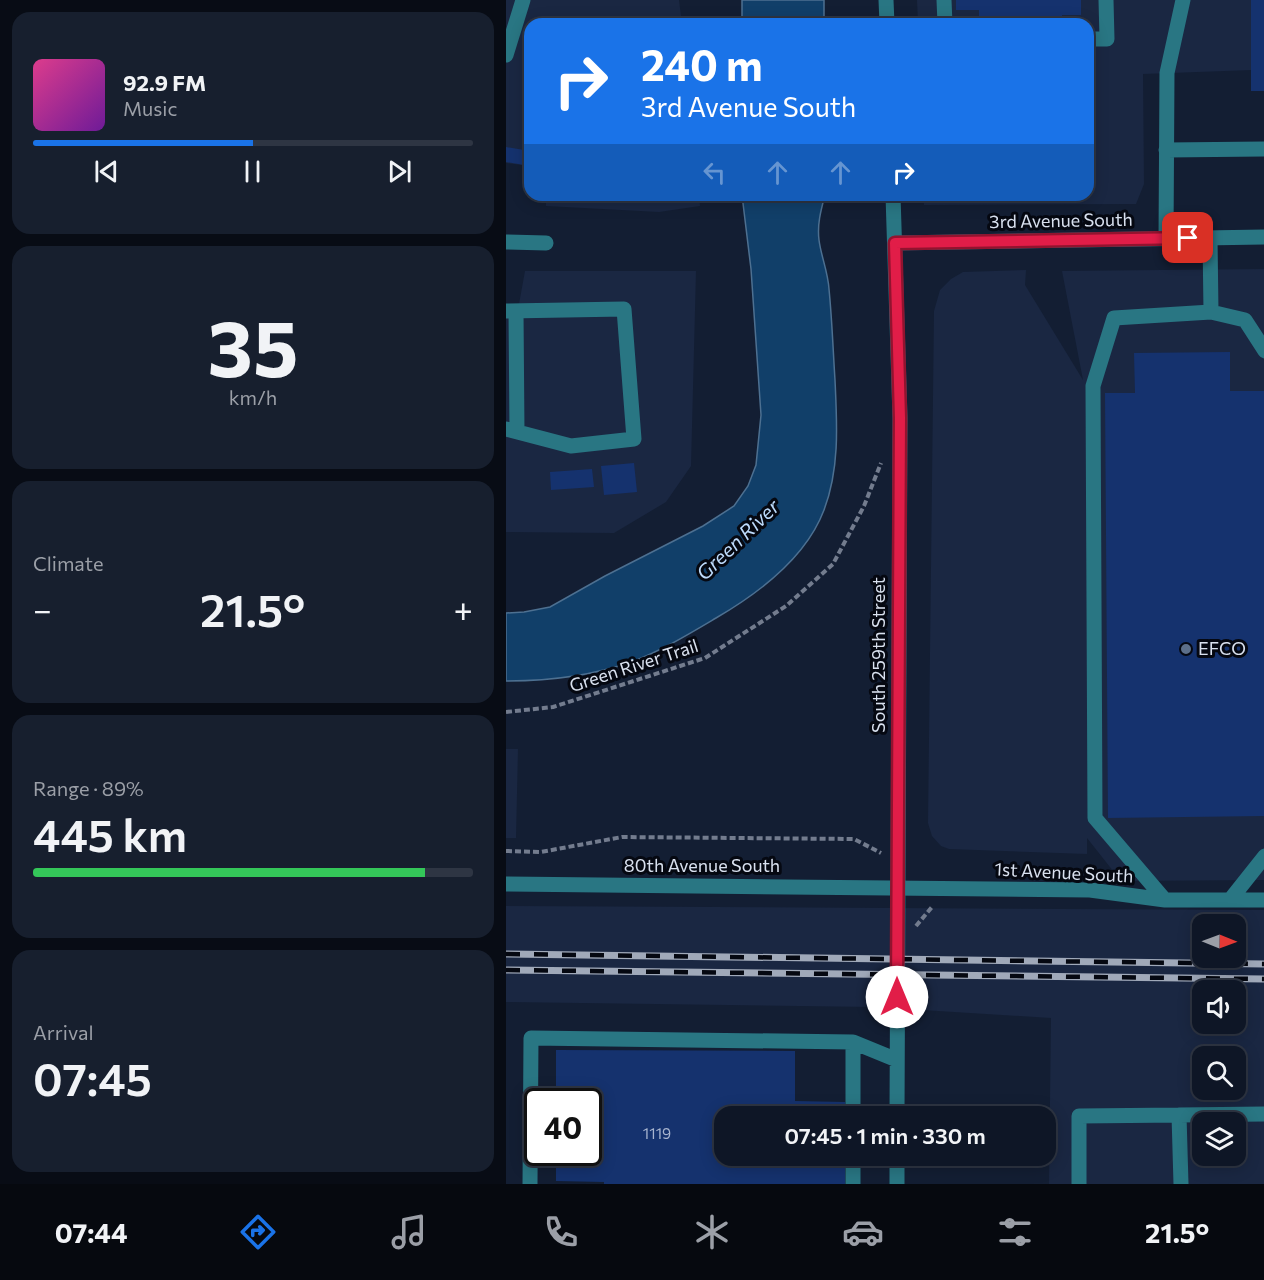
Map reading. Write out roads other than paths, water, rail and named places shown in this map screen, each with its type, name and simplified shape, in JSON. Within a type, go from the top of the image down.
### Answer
[{"type":"street","points":[[506,55],[523,0]]},
{"type":"street","points":[[886,0],[887,18]]},
{"type":"street","points":[[944,0],[945,18]]},
{"type":"street","points":[[1094,39],[1107,39],[1106,0]]},
{"type":"street","points":[[1166,239],[1167,73],[1183,0]]},
{"type":"street","points":[[1166,150],[1265,149]]},
{"type":"street","name":"South 259th Street","points":[[893,201],[900,418],[897,1106]]},
{"type":"street","name":"3rd Avenue South","points":[[895,243],[1265,237]]},
{"type":"street","points":[[1210,238],[1211,312]]},
{"type":"street","points":[[506,242],[546,243]]},
{"type":"street","points":[[624,309],[634,439],[570,446],[511,430],[511,311],[624,309]]},
{"type":"street","points":[[1165,900],[1095,818],[1093,386],[1114,318],[1211,312],[1245,320],[1265,351]]},
{"type":"street","points":[[1230,900],[1265,856]]},
{"type":"street","name":"80th Avenue South","points":[[506,884],[898,887]]},
{"type":"street","name":"1st Avenue South","points":[[898,887],[1090,890],[1165,900],[1265,900]]},
{"type":"street","points":[[530,1184],[531,1038],[853,1042],[898,1060]]},
{"type":"street","points":[[853,1042],[853,1106]]},
{"type":"street","points":[[1179,1114],[1181,1184]]},
{"type":"street","points":[[1079,1184],[1079,1116],[1265,1114]]},
{"type":"street","points":[[853,1166],[853,1184]]},
{"type":"street","points":[[897,1166],[897,1184]]},
{"type":"water","points":[[742,0],[824,0],[824,18],[742,18]]},
{"type":"water","name":"Green River","points":[[743,201],[824,201],[819,234],[830,300],[837,429],[835,462],[829,494],[824,510],[806,544],[779,573],[748,597],[696,630],[642,658],[585,674],[553,679],[506,681],[506,613],[550,607],[703,526],[734,506],[748,486],[756,465],[761,415],[751,269]]},
{"type":"railway","points":[[506,954],[1265,964]]},
{"type":"railway","points":[[506,970],[1265,979]]},
{"type":"place","name":"EFCO","points":[[1186,649]]}]
